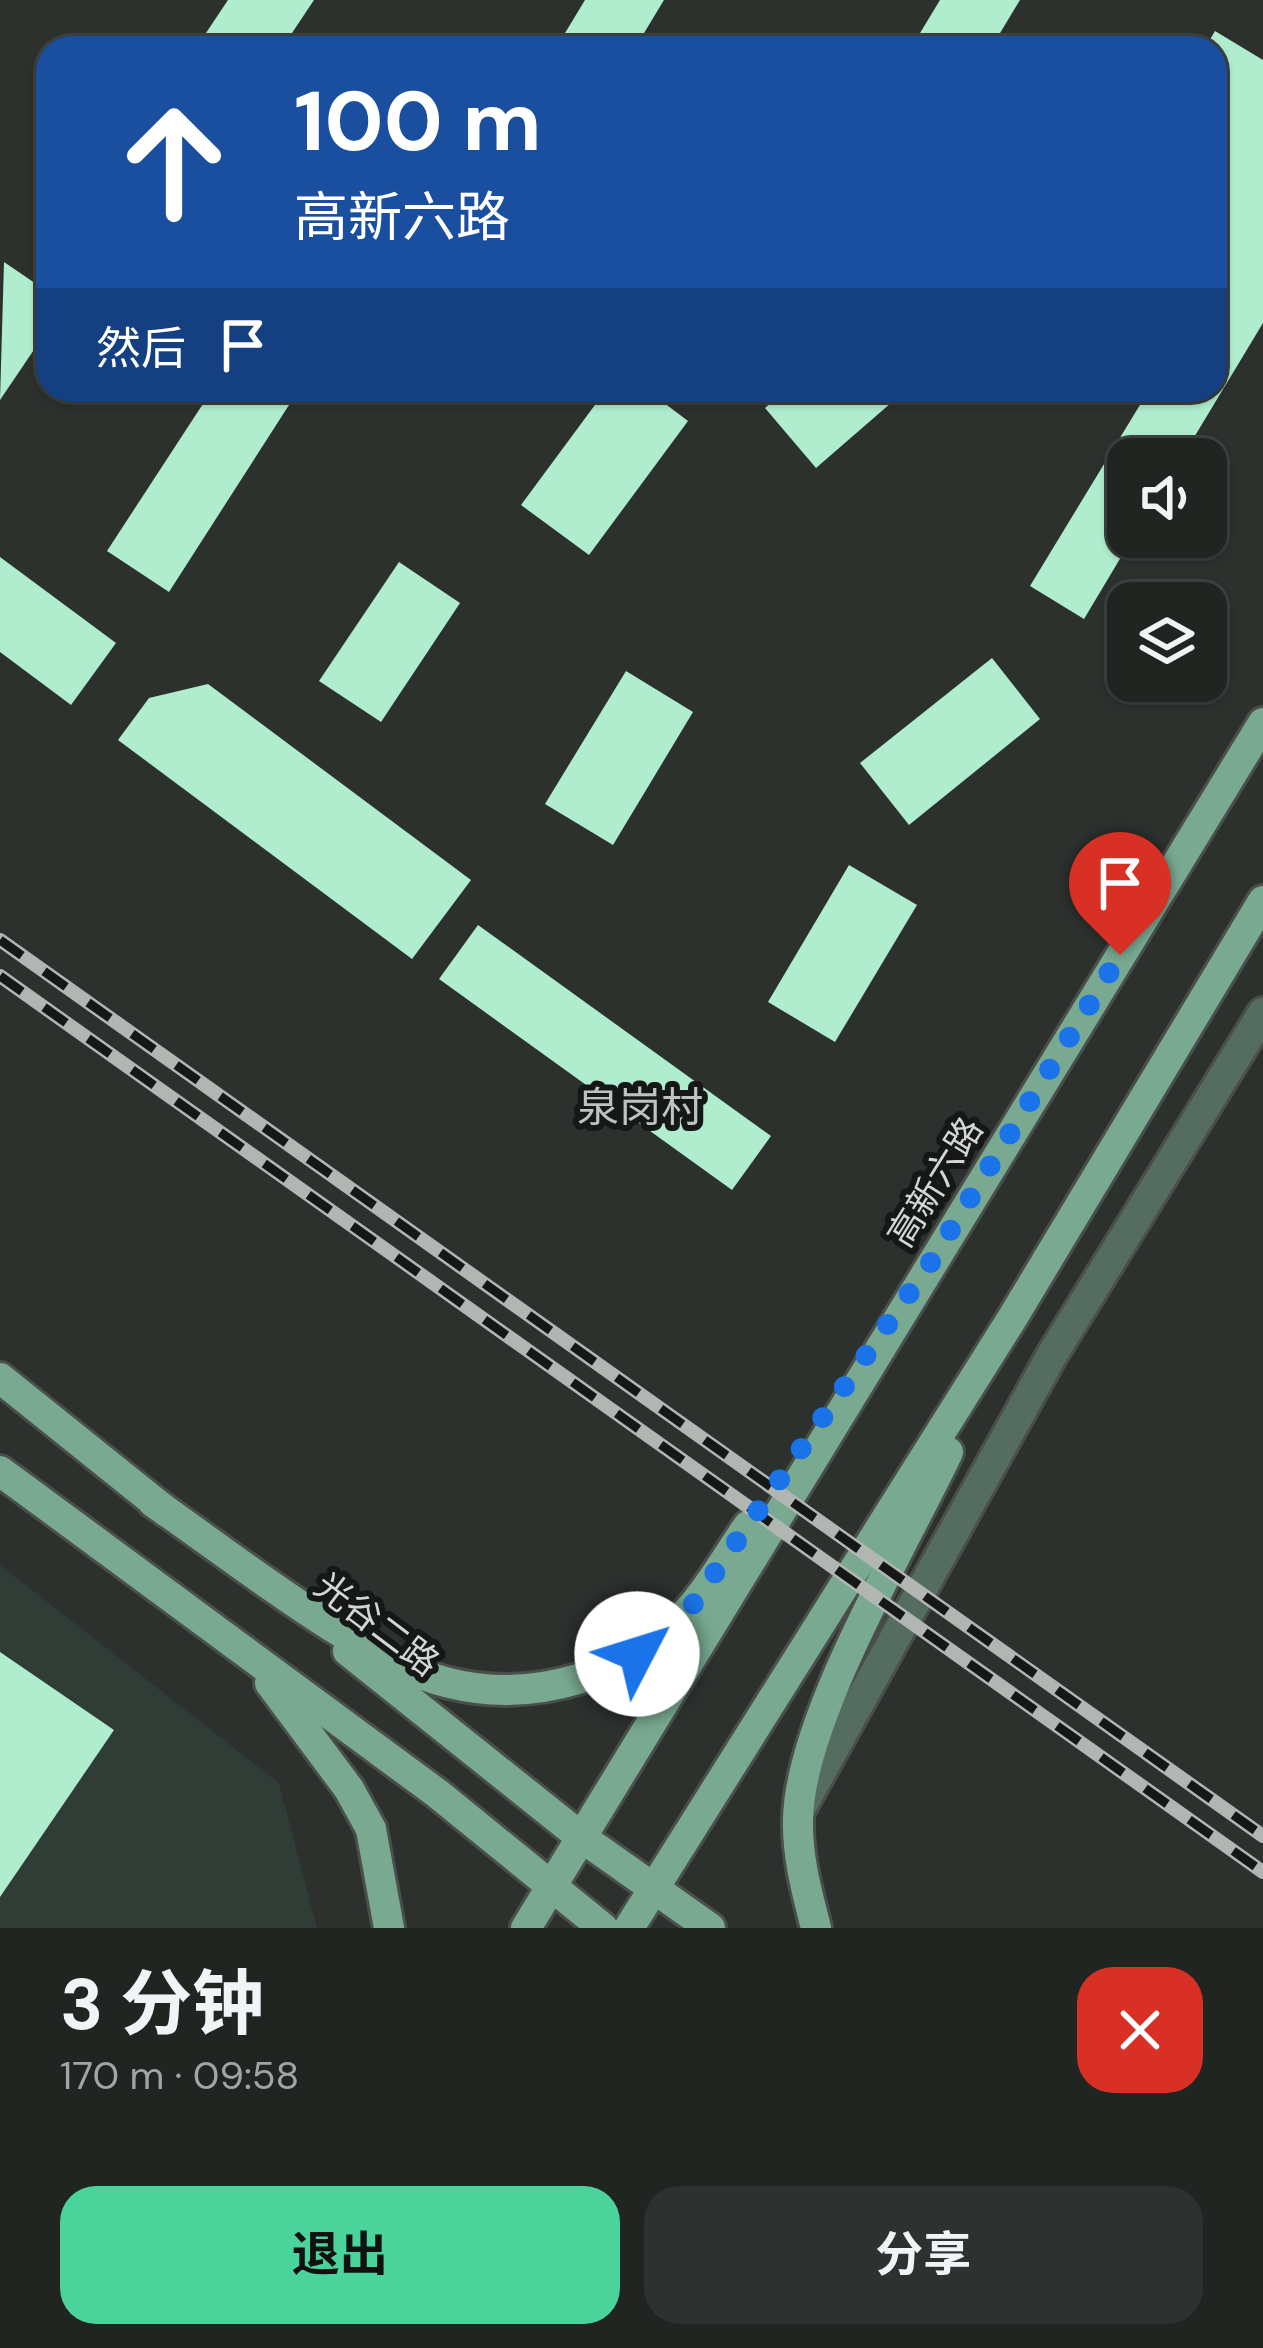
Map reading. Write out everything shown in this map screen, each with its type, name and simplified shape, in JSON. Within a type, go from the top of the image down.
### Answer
[{"type":"main road","name":"高新六路","points":[[526,1928],[1263,723]]},
{"type":"main road","points":[[629,1928],[1013,1318],[1263,901]]},
{"type":"main road","points":[[153,1502],[366,1646],[446,1683],[511,1690],[579,1680],[637,1654],[689,1610],[929,1265]]},
{"type":"main road","points":[[816,1928],[798,1853],[797,1814],[804,1765],[824,1709],[1013,1318]]},
{"type":"main road","name":"光谷二路","points":[[0,1378],[153,1502],[475,1748],[581,1837],[710,1928]]},
{"type":"main road","points":[[0,1471],[555,1885],[603,1928]]},
{"type":"main road","points":[[248,1654],[349,1790],[371,1828],[386,1922]]},
{"type":"street","points":[[797,1814],[1052,1354],[1263,1013]]},
{"type":"shaded area","points":[[0,1565],[279,1783],[317,1928],[0,1928]]},
{"type":"building","points":[[228,0],[314,0],[290,36],[204,36]]},
{"type":"building","points":[[585,0],[664,0],[642,36],[563,36]]},
{"type":"building","points":[[940,0],[1020,0],[998,36],[918,36]]},
{"type":"building","points":[[1227,38],[1263,60],[1263,323],[1227,383]]},
{"type":"building","points":[[4,262],[36,284],[36,347],[0,400]]},
{"type":"building","points":[[204,402],[289,405],[169,592],[107,551]]},
{"type":"building","points":[[597,402],[663,402],[688,421],[589,555],[521,505]]},
{"type":"building","points":[[772,402],[892,402],[816,468],[765,408]]},
{"type":"building","points":[[1142,402],[1215,402],[1194,438],[1120,438]]},
{"type":"building","points":[[1107,459],[1107,558],[1120,558],[1084,619],[1030,586]]},
{"type":"building","points":[[0,557],[116,643],[71,705],[0,652]]},
{"type":"building","points":[[399,562],[460,603],[381,722],[319,681]]},
{"type":"building","points":[[992,658],[1040,719],[909,825],[860,763]]},
{"type":"building","points":[[626,671],[693,712],[613,845],[545,804]]},
{"type":"building","points":[[208,684],[471,880],[412,959],[118,740],[149,698]]},
{"type":"building","points":[[849,865],[917,905],[835,1042],[768,1002]]},
{"type":"building","points":[[478,925],[771,1136],[732,1190],[439,979]]},
{"type":"building","points":[[0,1652],[114,1730],[0,1897]]},
{"type":"railway","points":[[0,940],[1263,1836]]},
{"type":"railway","points":[[0,976],[1263,1872]]},
{"type":"district","name":"泉岗村","points":[[640,1107]]},
{"type":"route","points":[[637,1654],[689,1610],[929,1265],[1120,955]]}]
